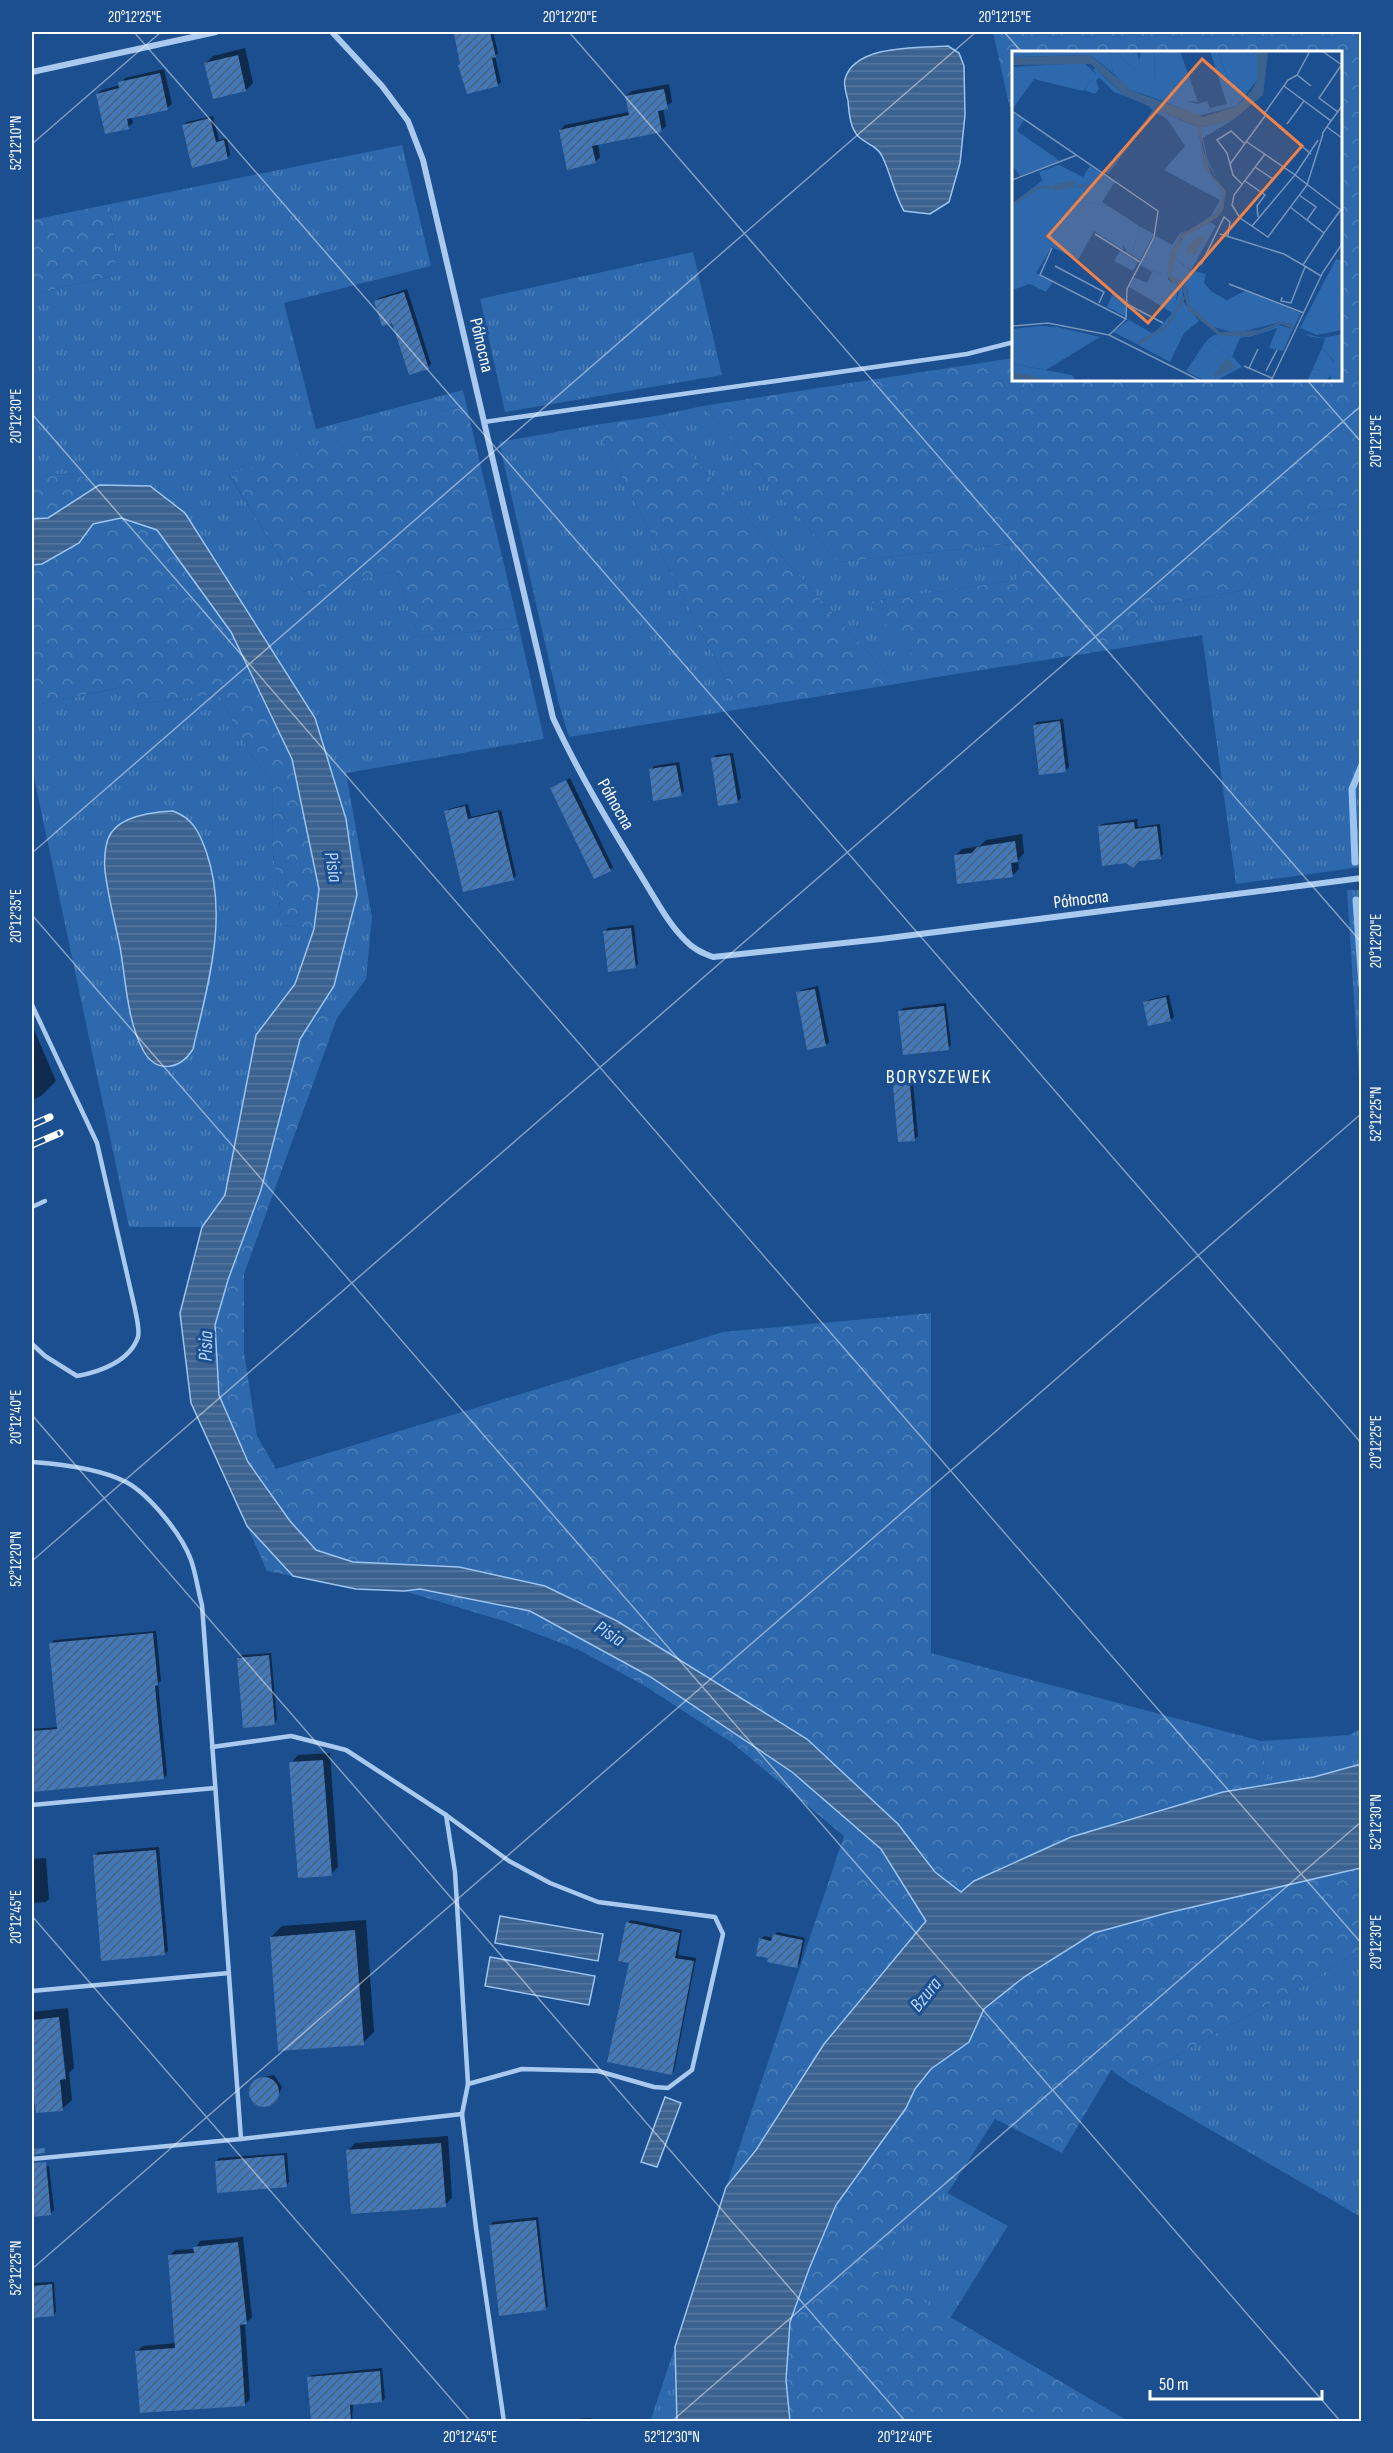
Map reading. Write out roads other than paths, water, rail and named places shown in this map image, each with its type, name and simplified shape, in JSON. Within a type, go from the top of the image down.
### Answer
[{"type":"street","points":[[32,72],[216,32]]},
{"type":"street","name":"Północna","points":[[332,32],[382,86],[408,121],[423,160],[553,718],[570,754],[627,853],[672,924],[699,952],[712,957],[880,939],[1362,878]]},
{"type":"lane","points":[[484,422],[967,354],[1012,343]]},
{"type":"lane","points":[[32,1005],[97,1143],[135,1309],[138,1336],[126,1355],[96,1372],[77,1376],[45,1356],[32,1344]]},
{"type":"lane","points":[[32,1207],[45,1201]]},
{"type":"lane","points":[[32,1462],[87,1470],[126,1482],[150,1502],[172,1527],[191,1559],[202,1605],[241,2139]]},
{"type":"lane","points":[[212,1747],[291,1736],[346,1750],[446,1815],[509,1861],[550,1883],[598,1902],[715,1917],[723,1934],[692,2070],[668,2088],[654,2087],[598,2071],[522,2069],[468,2084]]},
{"type":"lane","points":[[32,1805],[215,1788]]},
{"type":"lane","points":[[446,1815],[455,1872],[468,2084],[462,2114],[504,2421]]},
{"type":"lane","points":[[32,1991],[229,1973]]},
{"type":"lane","points":[[32,2158],[241,2139],[462,2114]]},
{"type":"water","points":[[948,46],[959,53],[964,66],[965,115],[960,163],[949,202],[930,214],[904,211],[880,152],[861,139],[853,129],[845,79],[851,68],[861,59],[874,54],[905,48]]},
{"type":"water","points":[[99,485],[150,486],[185,513],[315,718],[346,819],[357,895],[334,986],[300,1039],[261,1190],[228,1280],[215,1325],[219,1395],[248,1462],[290,1521],[316,1550],[353,1562],[459,1567],[545,1586],[617,1621],[807,1739],[898,1824],[935,1872],[961,1892],[974,1881],[1071,1837],[1223,1792],[1314,1777],[1361,1764],[1361,1868],[1167,1913],[1094,1933],[1024,1977],[984,2009],[969,2042],[931,2069],[915,2089],[906,2108],[836,2205],[809,2269],[790,2322],[786,2380],[790,2421],[677,2421],[675,2347],[726,2187],[756,2150],[824,2044],[926,1921],[881,1849],[792,1772],[649,1676],[530,1611],[420,1589],[404,1591],[356,1589],[293,1576],[247,1526],[191,1403],[180,1313],[202,1227],[225,1195],[256,1035],[295,984],[314,929],[319,889],[292,759],[231,632],[157,530],[121,518],[93,524],[79,543],[42,564],[32,565],[32,519],[48,518]]},
{"type":"water","points":[[173,811],[190,821],[206,851],[213,876],[216,925],[210,975],[193,1049],[188,1056],[175,1065],[161,1066],[148,1058],[134,1026],[108,890],[105,850],[112,831],[127,820]]},
{"type":"water","points":[[500,1916],[603,1934],[598,1961],[495,1943]]},
{"type":"water","points":[[490,1957],[595,1976],[589,2005],[485,1986]]},
{"type":"water","points":[[665,2097],[681,2103],[657,2167],[641,2162]]},
{"type":"waterway","points":[[1355,862],[1352,789],[1362,765]]},
{"type":"waterway","points":[[1356,900],[1362,985]]},
{"type":"railway","points":[[32,1125],[50,1117]]},
{"type":"railway","points":[[32,1145],[60,1133]]},
{"type":"district","name":"BORYSZEWEK","points":[[939,1076]]},
{"type":"water label","name":"Pisia","points":[[334,867]]},
{"type":"water label","name":"Pisia","points":[[205,1346]]},
{"type":"water label","name":"Pisia","points":[[610,1633]]},
{"type":"water label","name":"Bzura","points":[[925,1994]]}]
